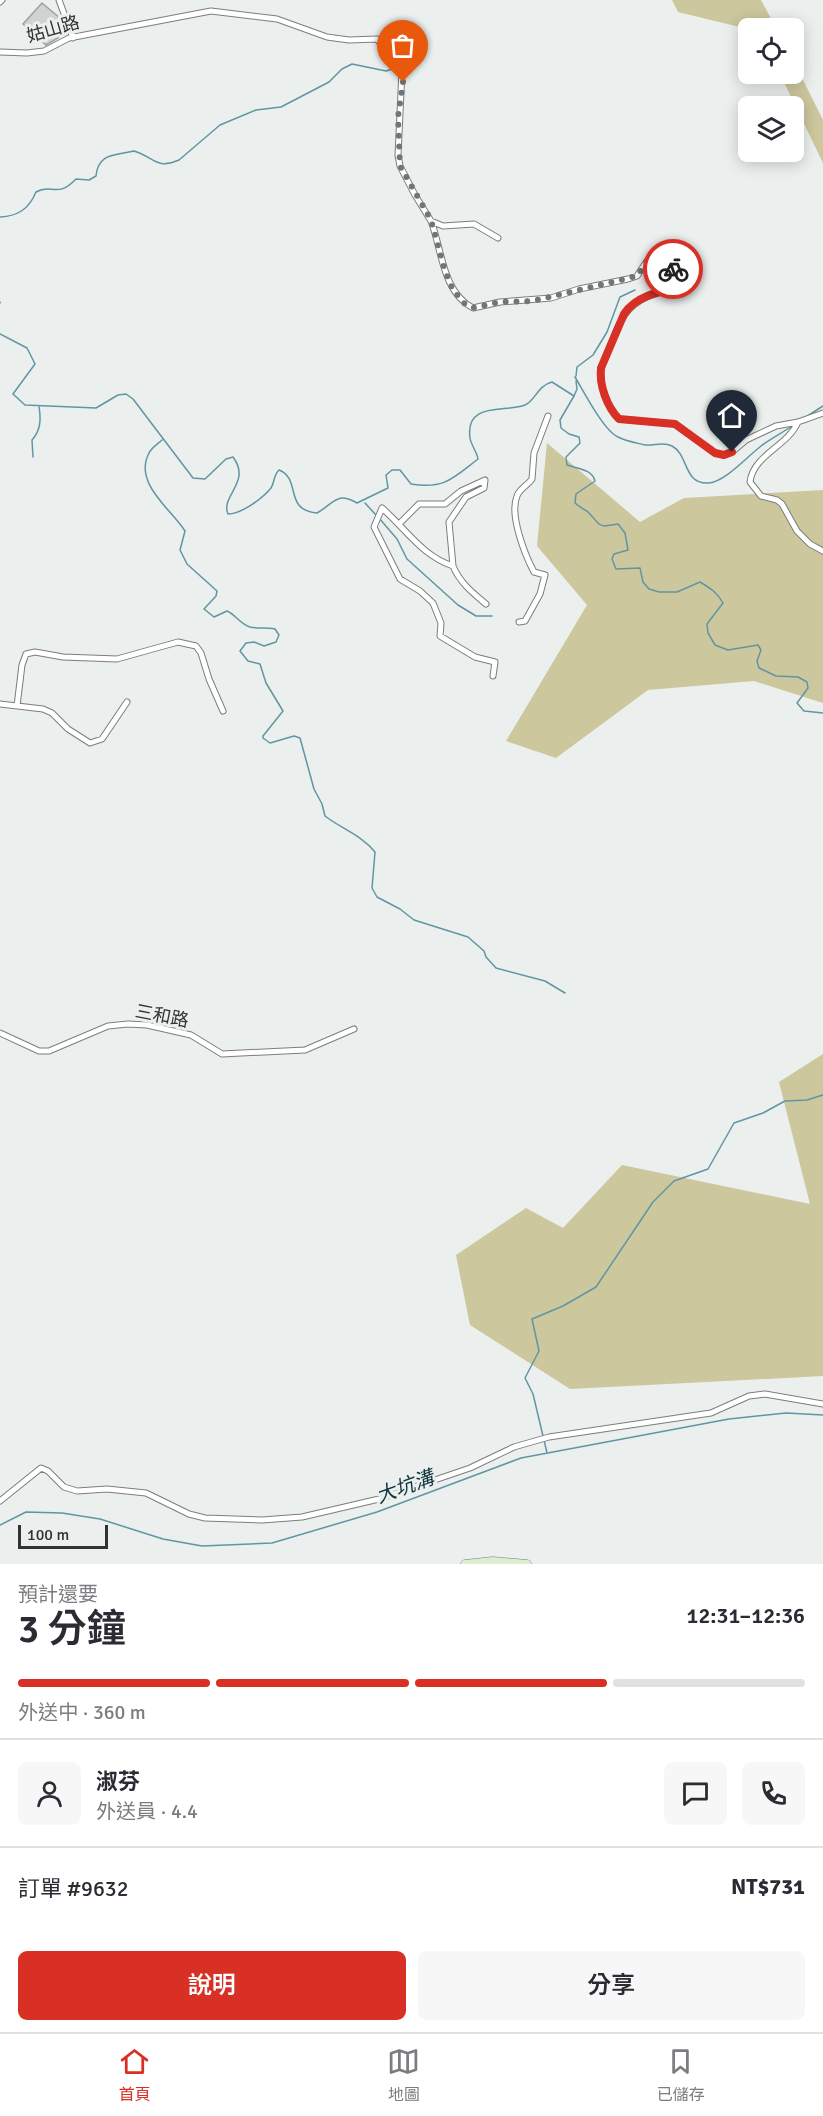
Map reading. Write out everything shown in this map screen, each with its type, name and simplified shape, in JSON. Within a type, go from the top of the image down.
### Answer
[{"type":"main road","points":[[465,1564],[493,1561],[527,1564]]},
{"type":"street","points":[[59,0],[73,38]]},
{"type":"street","name":"姑山路","points":[[0,52],[44,51],[73,38],[211,11],[277,19],[327,37],[349,40],[377,39],[402,71],[398,117],[400,166],[431,220],[453,290],[464,303],[473,308],[500,302],[551,298],[637,276],[647,261],[660,256],[667,259],[681,279],[678,288],[639,299],[629,306],[601,368],[600,376],[609,405],[619,419],[675,424],[715,453],[724,455],[732,452],[746,440],[776,426],[798,422]]},
{"type":"street","points":[[431,220],[443,226],[474,224],[498,238]]},
{"type":"street","points":[[823,413],[798,422],[792,432],[757,465],[751,474],[750,482],[761,496],[777,500],[782,504],[797,531],[810,544],[823,551]]},
{"type":"street","points":[[519,622],[525,621],[535,606],[545,575],[534,572],[523,552],[515,504],[517,495],[532,479],[534,453],[548,416]]},
{"type":"street","points":[[399,523],[419,504],[445,504],[460,491],[485,480],[484,488],[466,497],[449,522],[453,566],[461,582],[486,604]]},
{"type":"street","points":[[453,566],[425,553],[399,523],[382,508],[374,527],[400,579],[420,591],[433,603],[441,623],[440,636],[475,657],[495,662],[493,676]]},
{"type":"street","points":[[17,706],[22,665],[26,654],[35,652],[63,657],[117,659],[178,642],[196,646],[201,653],[223,711]]},
{"type":"street","points":[[0,704],[52,712],[68,729],[90,743],[102,739],[127,702]]},
{"type":"street","name":"三和路","points":[[0,1033],[39,1051],[49,1051],[108,1026],[147,1025],[191,1035],[222,1054],[305,1050],[354,1029]]},
{"type":"street","points":[[0,1501],[41,1468],[48,1471],[64,1487],[77,1491],[106,1489],[146,1493],[189,1514],[205,1518],[262,1520],[302,1517],[414,1488],[470,1468],[513,1447],[549,1437],[711,1413],[749,1396],[765,1394],[823,1404]]},
{"type":"shaded area","points":[[672,0],[761,0],[771,18],[738,18],[738,27],[678,12]]},
{"type":"shaded area","points":[[804,82],[823,120],[823,163],[804,124],[804,96],[791,96],[785,84],[804,84]]},
{"type":"shaded area","points":[[547,443],[640,522],[684,498],[823,490],[823,703],[754,681],[648,690],[556,758],[506,741],[587,605],[537,546]]},
{"type":"shaded area","points":[[823,1054],[823,1376],[570,1389],[470,1325],[456,1255],[526,1208],[563,1228],[622,1165],[810,1204],[779,1082]]},
{"type":"building","points":[[42,3],[61,19],[65,30],[58,38],[46,45],[23,24]]},
{"type":"waterway","points":[[0,217],[22,210],[30,203],[36,192],[46,189],[59,190],[76,179],[89,180],[96,176],[100,163],[114,155],[134,151],[155,162],[165,164],[179,160],[220,125],[256,110],[281,107],[329,82],[342,69],[352,64],[386,71],[396,68]]},
{"type":"waterway","points":[[576,376],[577,367],[593,355],[607,332],[620,297],[635,290]]},
{"type":"waterway","points":[[0,334],[27,348],[35,364],[13,394],[25,405],[96,408],[118,395],[126,394],[133,399],[193,478],[205,479],[226,459],[233,457],[239,474],[228,501],[228,514],[245,509],[262,497],[271,488],[279,470],[290,480],[300,506],[307,511],[317,513],[340,498],[357,503],[388,488],[386,475],[392,470],[400,470],[411,484],[432,485],[448,481],[478,459],[470,438],[470,426],[474,418],[480,413],[525,405],[543,387],[552,382],[574,396],[560,420],[561,428],[579,437],[580,443],[566,457],[567,465],[588,472],[595,481],[576,494],[575,503],[588,512],[600,525],[618,524],[625,533],[628,550],[614,554],[612,559],[616,569],[640,568],[643,582],[649,589],[659,592],[677,592],[700,582],[719,596],[723,603],[707,624],[708,633],[715,645],[728,650],[758,645],[761,650],[757,661],[759,668],[776,676],[798,677],[807,682],[808,688],[797,703],[804,711],[823,713]]},
{"type":"waterway","points":[[575,377],[595,410],[613,433],[624,440],[645,445],[672,446],[681,456],[690,474],[700,482],[708,483],[721,479],[761,446],[792,426]]},
{"type":"waterway","points":[[574,396],[577,389],[576,381]]},
{"type":"waterway","points":[[33,457],[32,440],[40,424],[39,406]]},
{"type":"waterway","points":[[809,415],[823,406]]},
{"type":"waterway","points":[[162,440],[149,453],[145,464],[146,475],[156,495],[185,531],[180,550],[187,564],[217,591],[216,596],[204,609],[214,617],[227,611],[247,626],[275,629],[279,635],[276,642],[264,646],[254,642],[246,643],[240,651],[248,661],[260,664],[266,683],[283,711],[263,738],[270,743],[294,736],[300,738],[314,789],[325,816],[358,837],[375,852],[372,888],[377,897],[400,909],[414,920],[468,937],[484,951],[486,957],[496,968],[545,981],[565,993]]},
{"type":"waterway","points":[[365,503],[376,515]]},
{"type":"waterway","points":[[379,518],[397,539],[407,559],[458,605],[476,616],[492,616]]},
{"type":"waterway","points":[[543,1436],[533,1394],[525,1378],[539,1351],[532,1319],[563,1306],[596,1287],[653,1202],[674,1181],[708,1169],[734,1123],[763,1113],[785,1101],[807,1100],[823,1095]]},
{"type":"waterway","name":"大坑溝","points":[[0,1525],[26,1512],[62,1513],[100,1519],[163,1539],[202,1546],[272,1543],[377,1512],[521,1458],[729,1419],[786,1413],[823,1415]]},
{"type":"waterway","points":[[544,1440],[547,1453]]},
{"type":"way so far","points":[[403,82],[398,117],[400,166],[407,182],[431,220],[445,271],[453,290],[464,303],[473,308],[500,302],[551,298],[637,276],[647,261],[660,256],[667,259],[673,269]]},
{"type":"route","points":[[673,269],[681,279],[678,288],[639,299],[629,306],[624,314],[601,368],[600,376],[609,405],[619,419],[675,424],[715,453],[724,455],[732,452]]}]
